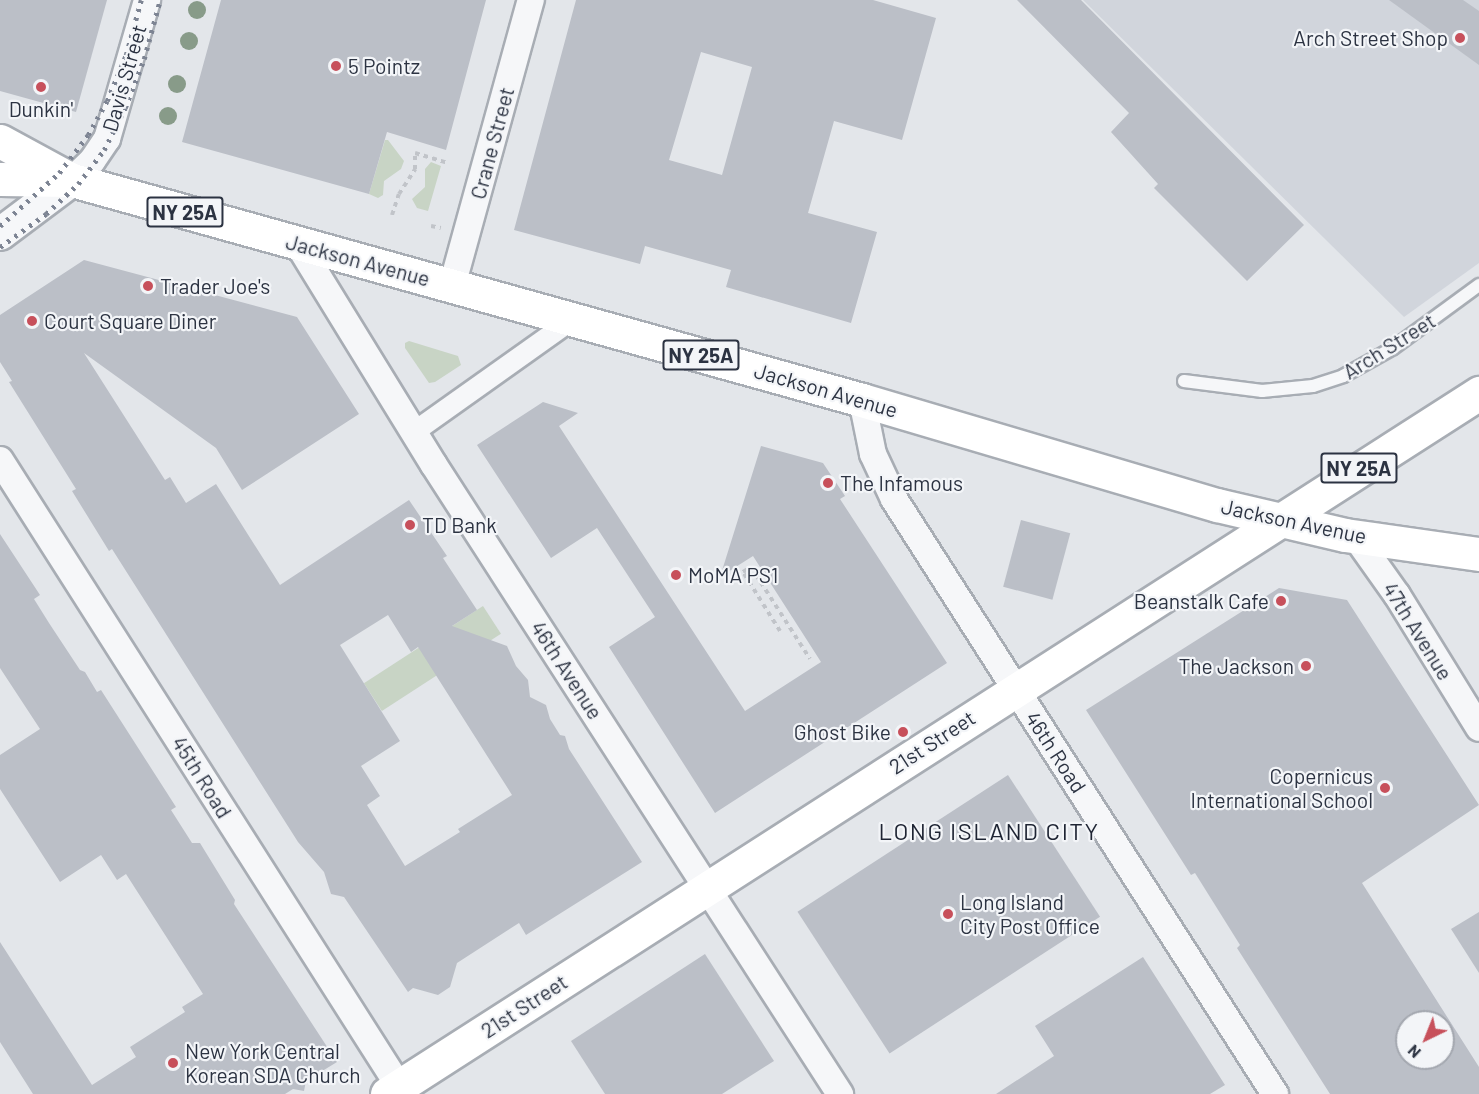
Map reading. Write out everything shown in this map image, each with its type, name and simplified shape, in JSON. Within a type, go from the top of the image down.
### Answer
[{"type":"main road","name":"Jackson Avenue","points":[[0,141],[72,180],[862,400],[1217,505],[1356,536],[1479,554]]},
{"type":"main road","name":"Jackson Avenue","points":[[0,179],[72,180]]},
{"type":"main road","name":"21st Street","points":[[397,1091],[1015,689],[1479,393]]},
{"type":"street","name":"Davis Street","points":[[72,180],[92,161],[107,139],[147,0]]},
{"type":"street","name":"Crane Street","points":[[452,286],[531,0]]},
{"type":"street","points":[[0,234],[72,180]]},
{"type":"street","name":"46th Avenue","points":[[298,244],[414,432],[840,1094]]},
{"type":"street","points":[[414,432],[573,319]]},
{"type":"street","name":"46th Road","points":[[862,400],[867,436],[885,483],[1275,1094]]},
{"type":"street","name":"45th Road","points":[[0,459],[397,1091]]},
{"type":"street","name":"47th Avenue","points":[[1356,536],[1397,595],[1479,728]]},
{"type":"lane","name":"Arch Street","points":[[1184,381],[1262,391],[1313,386],[1343,376],[1393,348],[1479,285]]},
{"type":"path","points":[[392,215],[399,194],[415,169],[415,153],[448,163]]},
{"type":"path","points":[[780,631],[743,572],[750,567],[810,659]]},
{"type":"shaded area","points":[[1083,0],[1479,0],[1479,263],[1404,317]]},
{"type":"green space","points":[[385,140],[388,140],[404,161],[401,169],[384,181],[383,195],[378,198],[369,194]]},
{"type":"green space","points":[[431,162],[441,166],[428,211],[417,208],[412,199],[425,187],[425,169]]},
{"type":"green space","points":[[409,341],[458,356],[461,365],[435,382],[429,383],[405,348],[405,343]]},
{"type":"green space","points":[[483,606],[501,634],[382,711],[364,683]]},
{"type":"building","points":[[0,0],[107,0],[76,112],[0,91]]},
{"type":"building","name":"5 Pointz","points":[[221,0],[486,0],[446,150],[387,132],[369,194],[182,142]]},
{"type":"building","points":[[576,0],[873,0],[936,18],[902,140],[834,121],[808,213],[877,232],[851,323],[726,287],[731,270],[645,246],[640,264],[514,230]],"holes":[[[701,52],[752,67],[722,175],[669,160]]]},
{"type":"building","points":[[1017,0],[1081,0],[1304,225],[1247,281],[1154,188],[1158,184],[1111,132],[1129,113]]},
{"type":"building","name":"Arch Street Shop","points":[[1389,0],[1463,0],[1479,11],[1479,65]]},
{"type":"building","points":[[84,260],[297,317],[359,414],[242,490],[216,448],[84,353],[165,480],[170,477],[186,503],[216,484],[280,585],[409,500],[447,556],[443,558],[477,610],[452,626],[507,646],[516,666],[528,680],[530,697],[546,705],[550,719],[560,735],[565,736],[569,749],[642,862],[526,935],[519,923],[457,963],[450,987],[438,995],[413,988],[408,992],[344,897],[331,894],[324,872],[298,842],[112,549],[109,551],[72,491],[76,489],[9,382],[12,381],[0,362],[0,315]],"holes":[[[388,615],[411,652],[418,647],[512,795],[458,829],[460,832],[405,866],[367,805],[380,796],[361,766],[400,741],[340,645]]]},
{"type":"building","points":[[543,402],[578,413],[559,426],[745,711],[821,662],[753,556],[720,577],[761,446],[823,463],[845,496],[840,499],[947,663],[715,813],[609,647],[655,617],[597,528],[551,558],[477,445]]},
{"type":"building","points":[[1021,520],[1070,533],[1052,600],[1003,587]]},
{"type":"building","points":[[0,534],[40,595],[34,599],[49,623],[97,692],[101,690],[176,807],[171,810],[192,843],[200,843],[235,900],[234,904],[337,1062],[306,1081],[304,1091],[293,1089],[285,1094],[33,1094],[0,1042],[0,942],[92,1085],[136,1057],[130,1047],[185,1012],[182,1007],[203,994],[126,874],[117,880],[101,855],[60,882],[0,789],[0,755],[40,729],[0,668]]},
{"type":"building","points":[[1279,588],[1347,600],[1479,805],[1362,883],[1443,1010],[1395,1010],[1395,1070],[1455,1070],[1455,1029],[1479,1067],[1479,1094],[1330,1094],[1237,948],[1240,945],[1195,873],[1191,875],[1086,710]]},
{"type":"building","name":"Long Island City Post Office","points":[[1008,775],[1100,917],[890,1053],[797,912]]},
{"type":"building","points":[[1479,912],[1479,973],[1451,929]]},
{"type":"building","points":[[705,954],[774,1061],[722,1094],[605,1094],[571,1041]]},
{"type":"building","points":[[1143,957],[1225,1085],[1210,1094],[996,1094],[1054,1056],[1035,1026]]},
{"type":"railway","points":[[0,226],[59,173],[88,135],[107,101],[126,55],[141,0]]},
{"type":"railway","points":[[0,247],[46,214],[78,184],[104,150],[125,108],[144,59],[160,0]]},
{"type":"place","name":"Arch Street Shop","points":[[1460,38]]},
{"type":"place","name":"5 Pointz","points":[[336,66]]},
{"type":"place","name":"Dunkin'","points":[[41,87]]},
{"type":"place","name":"Trader Joe's","points":[[148,286]]},
{"type":"place","name":"Court Square Diner","points":[[32,321]]},
{"type":"place","name":"The Infamous","points":[[828,483]]},
{"type":"place","name":"TD Bank","points":[[410,525]]},
{"type":"place","name":"MoMA PS1","points":[[676,575]]},
{"type":"place","name":"Beanstalk Cafe","points":[[1281,601]]},
{"type":"place","name":"The Jackson","points":[[1306,666]]},
{"type":"place","name":"Ghost Bike","points":[[903,732]]},
{"type":"place","name":"Copernicus International School","points":[[1385,788]]},
{"type":"place","name":"Long Island City Post Office","points":[[948,914]]},
{"type":"place","name":"New York Central Korean SDA Church","points":[[173,1063]]},
{"type":"district","name":"LONG ISLAND CITY","points":[[989,831]]}]
